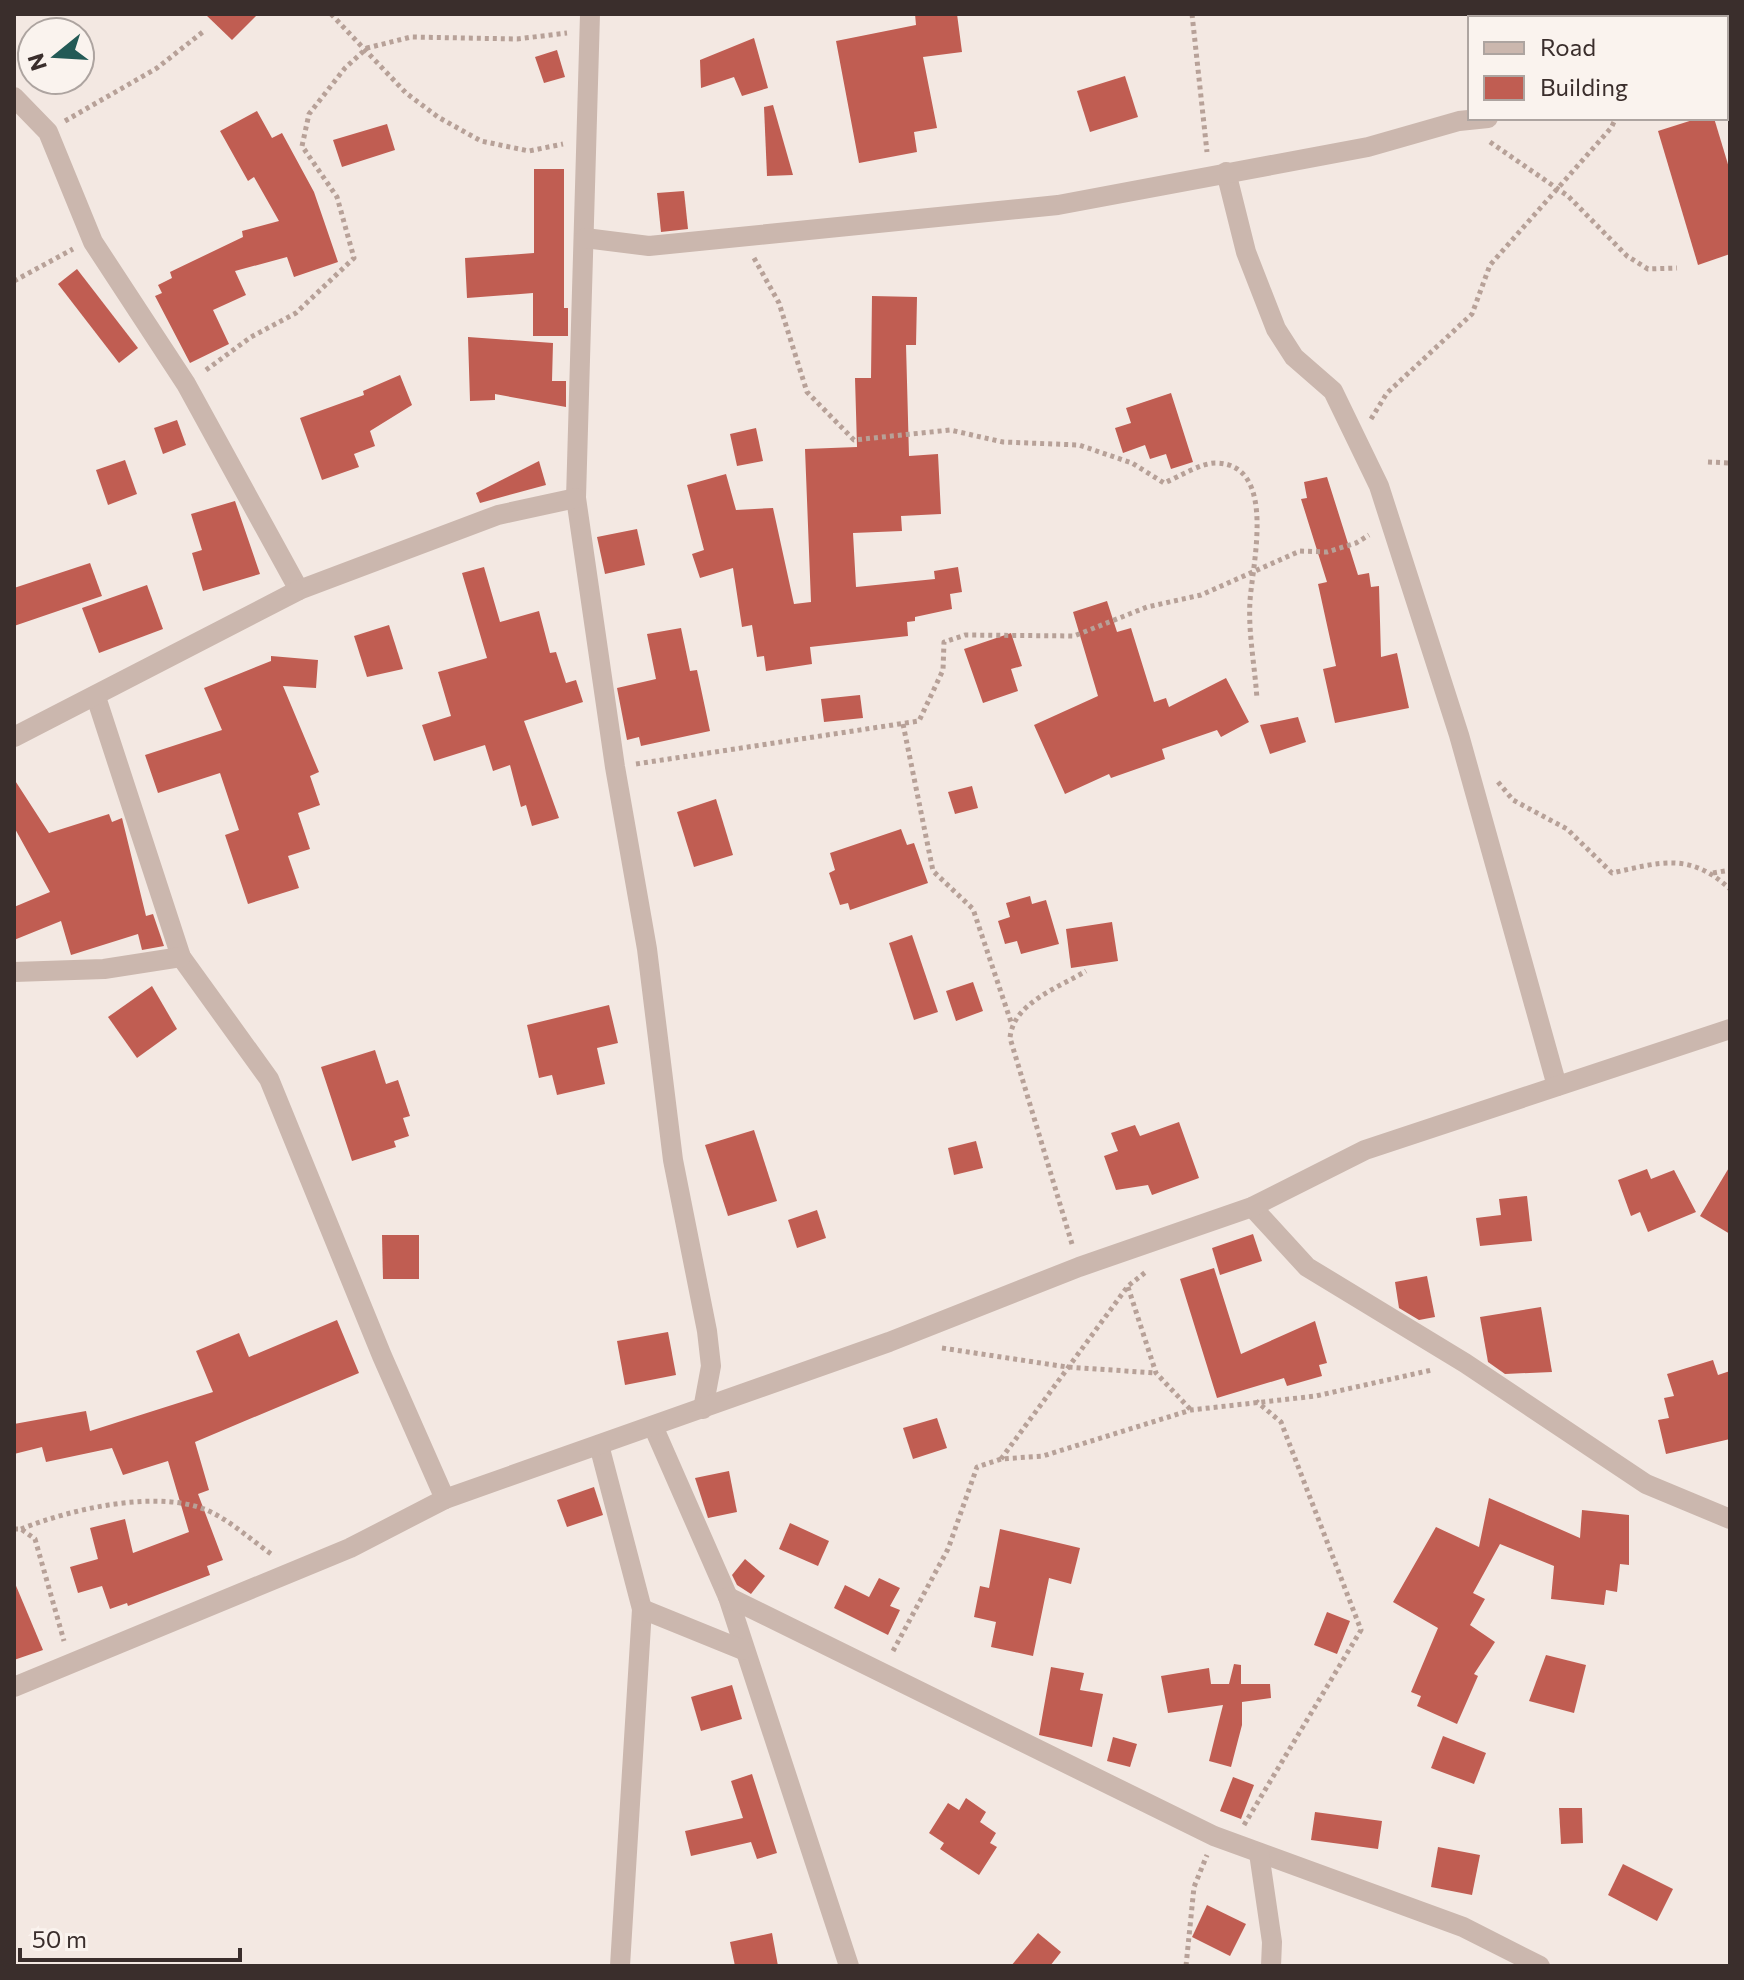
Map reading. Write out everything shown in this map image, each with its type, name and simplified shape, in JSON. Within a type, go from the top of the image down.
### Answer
[{"type":"street","points":[[590,22],[576,498],[615,767],[647,949],[673,1160],[707,1331],[711,1366],[703,1409]]},
{"type":"street","points":[[14,97],[48,132],[93,242],[186,384],[299,590]]},
{"type":"street","points":[[585,238],[649,246],[1058,205],[1368,147],[1469,120]]},
{"type":"street","points":[[1218,174],[1276,329],[1294,357],[1333,391],[1390,520],[1459,735],[1557,1086]]},
{"type":"street","points":[[14,737],[299,590],[498,515],[576,498]]},
{"type":"street","points":[[96,697],[181,957],[269,1079],[382,1356],[445,1499]]},
{"type":"street","points":[[14,972],[104,969],[181,957]]},
{"type":"street","points":[[14,1687],[69,1661],[350,1548],[445,1499],[889,1342],[1079,1267],[1252,1207],[1365,1150],[1730,1029]]},
{"type":"street","points":[[1252,1207],[1307,1267],[1465,1363],[1646,1484],[1730,1519]]},
{"type":"street","points":[[653,1426],[728,1597],[849,1966]]},
{"type":"street","points":[[599,1445],[642,1609],[620,1966]]},
{"type":"street","points":[[728,1597],[1223,1840],[1463,1927],[1540,1966]]},
{"type":"street","points":[[642,1609],[743,1650]]},
{"type":"street","points":[[1259,1853],[1272,1942],[1271,1966]]},
{"type":"path","points":[[331,14],[367,48],[406,93],[438,117],[481,141],[529,151],[587,139]]},
{"type":"path","points":[[1192,14],[1218,174]]},
{"type":"path","points":[[186,384],[251,337],[296,313],[354,258],[337,197],[302,146],[309,114],[345,68],[367,48],[411,37],[517,39],[590,22]]},
{"type":"path","points":[[48,132],[157,68],[204,31]]},
{"type":"path","points":[[1357,440],[1387,393],[1472,314],[1490,265],[1615,120]]},
{"type":"path","points":[[1459,121],[1556,188],[1627,256],[1648,269],[1677,268]]},
{"type":"path","points":[[742,237],[779,303],[807,392],[854,440],[950,430],[1003,442],[1079,445],[1132,463],[1164,483],[1213,463],[1232,466],[1246,479],[1258,513],[1250,601],[1257,699]]},
{"type":"path","points":[[14,281],[62,253],[93,242]]},
{"type":"path","points":[[1708,462],[1730,463]]},
{"type":"path","points":[[615,767],[919,721],[943,670],[944,642],[965,635],[1074,636],[1147,607],[1201,595],[1300,551],[1327,552],[1356,543],[1390,520]]},
{"type":"path","points":[[903,724],[933,871],[973,909],[1011,1023],[1010,1038],[1034,1125],[1079,1267]]},
{"type":"path","points":[[1495,778],[1513,800],[1567,829],[1612,873],[1669,860],[1713,873],[1730,870]]},
{"type":"path","points":[[1713,873],[1730,889]]},
{"type":"path","points":[[1011,1023],[1023,1009],[1086,971]]},
{"type":"path","points":[[1001,1459],[1128,1286],[1151,1267]]},
{"type":"path","points":[[1128,1286],[1156,1373],[1191,1410]]},
{"type":"path","points":[[931,1347],[1067,1367],[1156,1373]]},
{"type":"path","points":[[882,1674],[923,1591],[948,1549],[977,1467],[1001,1459],[1043,1456],[1191,1410],[1316,1396],[1465,1363]]},
{"type":"path","points":[[1186,1966],[1194,1887],[1361,1630],[1281,1422],[1255,1401]]},
{"type":"path","points":[[18,1529],[64,1512],[145,1502],[188,1506],[212,1513],[293,1570]]},
{"type":"path","points":[[18,1529],[35,1539],[69,1661]]},
{"type":"building","points":[[205,14],[258,14],[232,40]]},
{"type":"building","points":[[915,14],[957,14],[962,52],[923,57],[937,128],[914,132],[917,152],[859,163],[836,41],[916,25]]},
{"type":"building","points":[[754,38],[768,88],[742,96],[734,77],[701,88],[700,60]]},
{"type":"building","points":[[557,50],[565,77],[544,83],[535,57]]},
{"type":"building","points":[[1125,76],[1138,117],[1090,132],[1077,91]]},
{"type":"building","points":[[773,105],[793,175],[767,176],[764,107]]},
{"type":"building","points":[[257,111],[272,138],[282,133],[314,192],[338,262],[294,277],[287,257],[235,271],[246,295],[213,310],[229,344],[190,363],[155,296],[162,293],[158,285],[172,278],[170,272],[243,237],[242,231],[279,221],[254,177],[248,181],[220,131]]},
{"type":"building","points":[[1693,120],[1715,120],[1730,171],[1730,254],[1698,265],[1658,131]]},
{"type":"building","points":[[387,124],[395,150],[342,167],[333,140]]},
{"type":"building","points":[[534,169],[564,169],[564,308],[568,308],[568,336],[533,336],[533,293],[467,298],[465,258],[534,253]]},
{"type":"building","points":[[684,191],[688,229],[661,232],[657,193]]},
{"type":"building","points":[[77,269],[138,348],[119,363],[58,284]]},
{"type":"building","points":[[872,296],[917,297],[916,345],[906,345],[909,456],[938,454],[941,514],[901,516],[902,531],[853,533],[856,587],[935,579],[934,571],[958,567],[962,592],[950,594],[952,609],[915,617],[915,621],[907,622],[908,636],[810,647],[812,664],[766,671],[764,656],[757,657],[752,625],[742,627],[733,568],[700,578],[692,554],[704,550],[687,485],[726,474],[736,510],[773,508],[794,604],[811,602],[805,449],[857,447],[855,378],[871,378]]},
{"type":"building","points":[[468,337],[553,343],[552,381],[566,381],[566,407],[495,394],[495,400],[470,401]]},
{"type":"building","points":[[400,375],[412,405],[370,431],[375,446],[354,454],[359,467],[322,480],[300,418],[364,395],[363,391]]},
{"type":"building","points":[[1171,393],[1193,462],[1171,469],[1166,454],[1150,459],[1145,445],[1123,453],[1115,428],[1131,423],[1126,408]]},
{"type":"building","points":[[177,420],[186,445],[163,454],[154,428]]},
{"type":"building","points":[[756,428],[763,461],[737,466],[730,434]]},
{"type":"building","points":[[125,460],[137,494],[108,505],[96,470]]},
{"type":"building","points":[[539,461],[546,485],[480,503],[476,493]]},
{"type":"building","points":[[1327,477],[1358,575],[1369,573],[1371,587],[1379,586],[1381,657],[1397,653],[1409,708],[1335,723],[1323,669],[1336,666],[1318,584],[1327,582],[1301,499],[1307,498],[1304,482]]},
{"type":"building","points":[[235,501],[260,574],[203,591],[192,553],[202,550],[191,514]]},
{"type":"building","points":[[637,529],[645,565],[605,574],[597,537]]},
{"type":"building","points":[[90,563],[102,596],[14,626],[14,588]]},
{"type":"building","points":[[484,567],[500,622],[539,611],[550,653],[556,652],[566,683],[576,680],[583,702],[524,721],[559,818],[532,826],[526,805],[521,807],[510,765],[493,771],[485,745],[434,761],[422,725],[451,716],[438,672],[487,658],[462,573]]},
{"type":"building","points":[[147,585],[163,629],[99,653],[82,608]]},
{"type":"building","points":[[1107,601],[1117,632],[1131,628],[1154,702],[1166,698],[1169,707],[1226,678],[1249,722],[1221,737],[1217,730],[1162,749],[1165,759],[1111,778],[1109,774],[1065,794],[1034,725],[1098,696],[1073,612]]},
{"type":"building","points":[[389,625],[403,669],[367,677],[354,636]]},
{"type":"building","points":[[681,628],[690,671],[697,670],[710,731],[641,746],[639,737],[627,740],[617,688],[656,679],[647,634]]},
{"type":"building","points":[[1011,633],[1022,666],[1011,669],[1018,691],[983,703],[964,649]]},
{"type":"building","points":[[271,656],[318,660],[316,688],[283,686],[319,772],[310,776],[320,805],[298,813],[310,849],[288,856],[299,888],[248,904],[225,835],[239,830],[220,773],[158,793],[145,755],[222,730],[204,688],[271,661]]},
{"type":"building","points":[[860,695],[863,718],[824,722],[821,699]]},
{"type":"building","points":[[1298,717],[1306,742],[1270,754],[1260,725]]},
{"type":"building","points":[[14,779],[49,833],[109,814],[112,822],[122,818],[146,916],[153,914],[164,946],[142,950],[138,934],[71,955],[61,921],[14,940],[14,907],[50,892],[14,827]]},
{"type":"building","points":[[972,786],[978,808],[955,814],[948,792]]},
{"type":"building","points":[[716,799],[733,855],[694,867],[677,812]]},
{"type":"building","points":[[901,829],[907,845],[914,843],[928,883],[850,910],[848,903],[840,905],[829,873],[835,870],[830,853]]},
{"type":"building","points":[[1030,896],[1032,904],[1046,900],[1059,944],[1021,954],[1017,941],[1005,944],[998,921],[1010,917],[1006,903]]},
{"type":"building","points":[[1112,922],[1118,961],[1071,968],[1066,929]]},
{"type":"building","points":[[912,935],[938,1012],[914,1020],[889,943]]},
{"type":"building","points":[[973,982],[983,1011],[956,1021],[946,991]]},
{"type":"building","points":[[152,986],[177,1029],[137,1058],[108,1017]]},
{"type":"building","points":[[609,1005],[618,1043],[597,1048],[605,1084],[557,1095],[552,1075],[539,1078],[527,1025]]},
{"type":"building","points":[[375,1050],[386,1084],[398,1080],[410,1116],[403,1118],[409,1136],[394,1141],[396,1147],[352,1161],[321,1067]]},
{"type":"building","points":[[1179,1122],[1199,1178],[1152,1195],[1148,1185],[1116,1190],[1104,1156],[1118,1151],[1111,1133],[1135,1125],[1140,1136]]},
{"type":"building","points":[[754,1130],[777,1201],[728,1216],[705,1145]]},
{"type":"building","points":[[976,1141],[983,1168],[954,1175],[948,1148]]},
{"type":"building","points":[[1730,1166],[1730,1234],[1700,1216]]},
{"type":"building","points":[[1647,1169],[1651,1179],[1674,1170],[1696,1212],[1648,1232],[1640,1212],[1631,1216],[1618,1180]]},
{"type":"building","points":[[1527,1196],[1532,1241],[1480,1246],[1476,1218],[1501,1215],[1499,1199]]},
{"type":"building","points":[[817,1210],[826,1238],[797,1248],[788,1220]]},
{"type":"building","points":[[1253,1234],[1262,1261],[1220,1275],[1212,1248]]},
{"type":"building","points":[[382,1235],[419,1235],[419,1279],[383,1279]]},
{"type":"building","points":[[1214,1268],[1241,1354],[1315,1321],[1327,1363],[1319,1365],[1322,1376],[1287,1386],[1284,1378],[1217,1398],[1180,1279]]},
{"type":"building","points":[[1427,1276],[1435,1317],[1419,1320],[1399,1308],[1395,1282]]},
{"type":"building","points":[[1541,1307],[1552,1372],[1505,1374],[1488,1362],[1480,1317]]},
{"type":"building","points":[[337,1320],[359,1373],[195,1442],[209,1490],[198,1494],[223,1560],[207,1566],[210,1575],[128,1606],[127,1603],[110,1609],[102,1586],[78,1593],[70,1567],[98,1559],[90,1528],[125,1519],[133,1553],[189,1532],[168,1461],[123,1475],[112,1448],[46,1462],[42,1447],[14,1454],[14,1424],[86,1411],[90,1431],[213,1392],[196,1351],[239,1333],[249,1357]]},
{"type":"building","points":[[668,1332],[676,1375],[625,1385],[617,1341]]},
{"type":"building","points":[[1713,1360],[1718,1375],[1730,1371],[1730,1439],[1666,1454],[1658,1420],[1669,1418],[1664,1398],[1674,1396],[1667,1374]]},
{"type":"building","points":[[937,1418],[947,1448],[913,1459],[903,1428]]},
{"type":"building","points":[[729,1471],[737,1512],[708,1518],[695,1478]]},
{"type":"building","points":[[594,1487],[603,1515],[567,1527],[557,1500]]},
{"type":"building","points":[[1489,1498],[1580,1538],[1582,1510],[1629,1515],[1629,1565],[1620,1564],[1617,1592],[1606,1590],[1604,1605],[1551,1599],[1554,1566],[1500,1544],[1473,1593],[1485,1599],[1470,1625],[1495,1642],[1474,1674],[1478,1676],[1457,1724],[1417,1706],[1421,1696],[1411,1692],[1438,1628],[1393,1602],[1436,1527],[1479,1547]]},
{"type":"building","points":[[790,1523],[829,1541],[818,1566],[779,1549]]},
{"type":"building","points":[[1000,1529],[1080,1548],[1071,1584],[1049,1578],[1033,1656],[991,1647],[996,1622],[974,1617],[980,1586],[989,1588]]},
{"type":"building","points":[[745,1559],[765,1576],[751,1594],[737,1585],[732,1575]]},
{"type":"building","points":[[879,1578],[900,1588],[890,1606],[900,1610],[888,1635],[834,1608],[845,1585],[869,1597]]},
{"type":"building","points":[[14,1581],[43,1650],[14,1660]]},
{"type":"building","points":[[1327,1612],[1350,1621],[1337,1654],[1314,1645]]},
{"type":"building","points":[[1546,1655],[1586,1665],[1574,1713],[1529,1701]]},
{"type":"building","points":[[1234,1664],[1241,1665],[1241,1684],[1270,1684],[1271,1698],[1242,1702],[1242,1725],[1231,1767],[1209,1761],[1223,1705],[1168,1713],[1161,1676],[1209,1668],[1211,1684],[1229,1684]]},
{"type":"building","points":[[1051,1667],[1084,1673],[1080,1690],[1103,1694],[1092,1747],[1039,1735]]},
{"type":"building","points":[[732,1685],[742,1719],[701,1731],[691,1697]]},
{"type":"building","points":[[1443,1736],[1486,1753],[1474,1784],[1431,1768]]},
{"type":"building","points":[[1113,1737],[1137,1744],[1130,1767],[1107,1761]]},
{"type":"building","points":[[752,1774],[777,1853],[757,1859],[751,1842],[691,1856],[685,1831],[743,1818],[731,1781]]},
{"type":"building","points":[[1233,1777],[1254,1785],[1241,1819],[1220,1811]]},
{"type":"building","points":[[966,1798],[986,1812],[980,1822],[996,1833],[990,1843],[997,1847],[979,1875],[940,1849],[944,1843],[929,1833],[948,1803],[959,1810]]},
{"type":"building","points":[[1559,1808],[1582,1808],[1583,1843],[1561,1844]]},
{"type":"building","points":[[1315,1812],[1382,1821],[1378,1849],[1311,1840]]},
{"type":"building","points":[[1438,1847],[1480,1855],[1472,1895],[1431,1887]]},
{"type":"building","points":[[1623,1864],[1673,1889],[1657,1921],[1608,1895]]},
{"type":"building","points":[[1207,1905],[1246,1924],[1230,1956],[1192,1937]]},
{"type":"building","points":[[772,1933],[778,1966],[735,1966],[730,1942]]},
{"type":"building","points":[[1038,1933],[1061,1952],[1050,1966],[1011,1966]]}]
